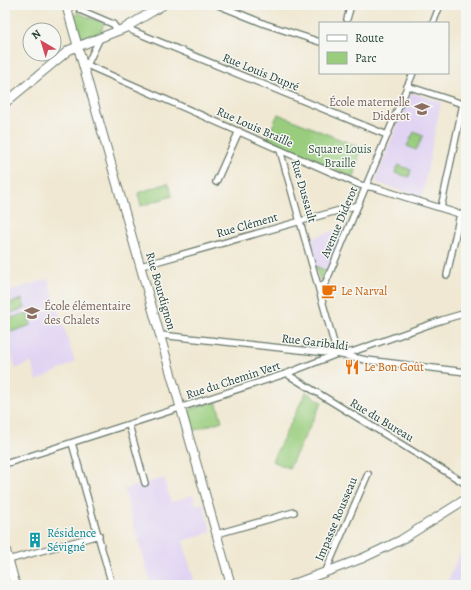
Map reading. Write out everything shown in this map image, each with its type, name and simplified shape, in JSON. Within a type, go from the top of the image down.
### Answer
[{"type":"main road","points":[[5,549],[15,585]]},
{"type":"street","name":"Rue Bourdignon","points":[[66,5],[77,47],[85,66],[231,585]]},
{"type":"street","points":[[5,103],[62,54],[128,27],[163,5]]},
{"type":"street","points":[[218,5],[265,24],[319,42]]},
{"type":"street","points":[[347,19],[351,5]]},
{"type":"street","points":[[433,22],[440,5]]},
{"type":"street","points":[[80,10],[113,24],[118,31]]},
{"type":"street","name":"Rue Louis Dupré","points":[[128,27],[134,31],[256,82],[387,135]]},
{"type":"street","points":[[85,66],[100,38]]},
{"type":"street","name":"Rue Louis Braille","points":[[85,66],[366,186],[463,215]]},
{"type":"street","name":"Avenue Diderot","points":[[319,289],[326,282],[412,74]]},
{"type":"street","points":[[407,86],[465,105],[441,208]]},
{"type":"street","points":[[216,182],[239,131]]},
{"type":"street","name":"Rue Dussault","points":[[280,150],[338,354]]},
{"type":"street","name":"Rue Clément","points":[[141,266],[358,205]]},
{"type":"street","points":[[447,275],[463,215]]},
{"type":"street","name":"Rue du Chemin Vert","points":[[5,464],[288,373],[338,354],[352,352],[466,313]]},
{"type":"street","name":"Rue Garibaldi","points":[[160,335],[338,354],[366,360],[466,372]]},
{"type":"street","name":"Rue du Bureau","points":[[288,373],[290,376],[466,484]]},
{"type":"street","points":[[128,425],[145,483]]},
{"type":"street","points":[[72,443],[112,585]]},
{"type":"street","name":"Impasse Rousseau","points":[[325,574],[368,474]]},
{"type":"street","points":[[291,585],[325,574],[401,540],[466,499]]},
{"type":"street","points":[[216,534],[294,512]]},
{"type":"street","points":[[8,560],[99,535]]},
{"type":"shaded area","points":[[413,93],[441,102],[422,196],[377,183],[375,180],[410,94]]},
{"type":"shaded area","points":[[344,228],[327,271],[315,266],[308,239]]},
{"type":"shaded area","name":"École élémentaire des Chalets","points":[[48,279],[75,362],[37,381],[31,362],[16,369],[5,333],[5,293]]},
{"type":"shaded area","points":[[164,478],[171,502],[193,495],[196,505],[203,503],[211,532],[183,541],[195,585],[151,585],[124,489]]},
{"type":"shaded area","points":[[466,539],[466,585],[446,585]]},
{"type":"green space","points":[[78,13],[104,23],[101,32],[83,38],[80,34],[74,16]]},
{"type":"green space","name":"Square Louis Braille","points":[[278,114],[361,148],[354,178],[267,139]]},
{"type":"green space","points":[[414,132],[423,136],[416,150],[407,146]]},
{"type":"green space","points":[[398,165],[411,170],[409,177],[395,173]]},
{"type":"green space","points":[[168,183],[172,196],[141,206],[138,193]]},
{"type":"green space","points":[[315,266],[327,271],[321,282]]},
{"type":"green space","points":[[22,299],[25,308],[5,315],[5,305]]},
{"type":"green space","points":[[27,313],[31,325],[8,333],[5,320]]},
{"type":"green space","points":[[306,392],[322,402],[289,468],[272,461]]},
{"type":"green space","points":[[216,401],[222,421],[192,431],[187,415],[191,409]]},
{"type":"place","name":"École maternelle Diderot","points":[[422,109]]},
{"type":"place","name":"Le Narval","points":[[329,291]]},
{"type":"place","name":"École élémentaire des Chalets","points":[[32,313]]},
{"type":"place","name":"Le Bon Goût","points":[[352,367]]},
{"type":"place","name":"Résidence Sévigné","points":[[35,540]]}]
